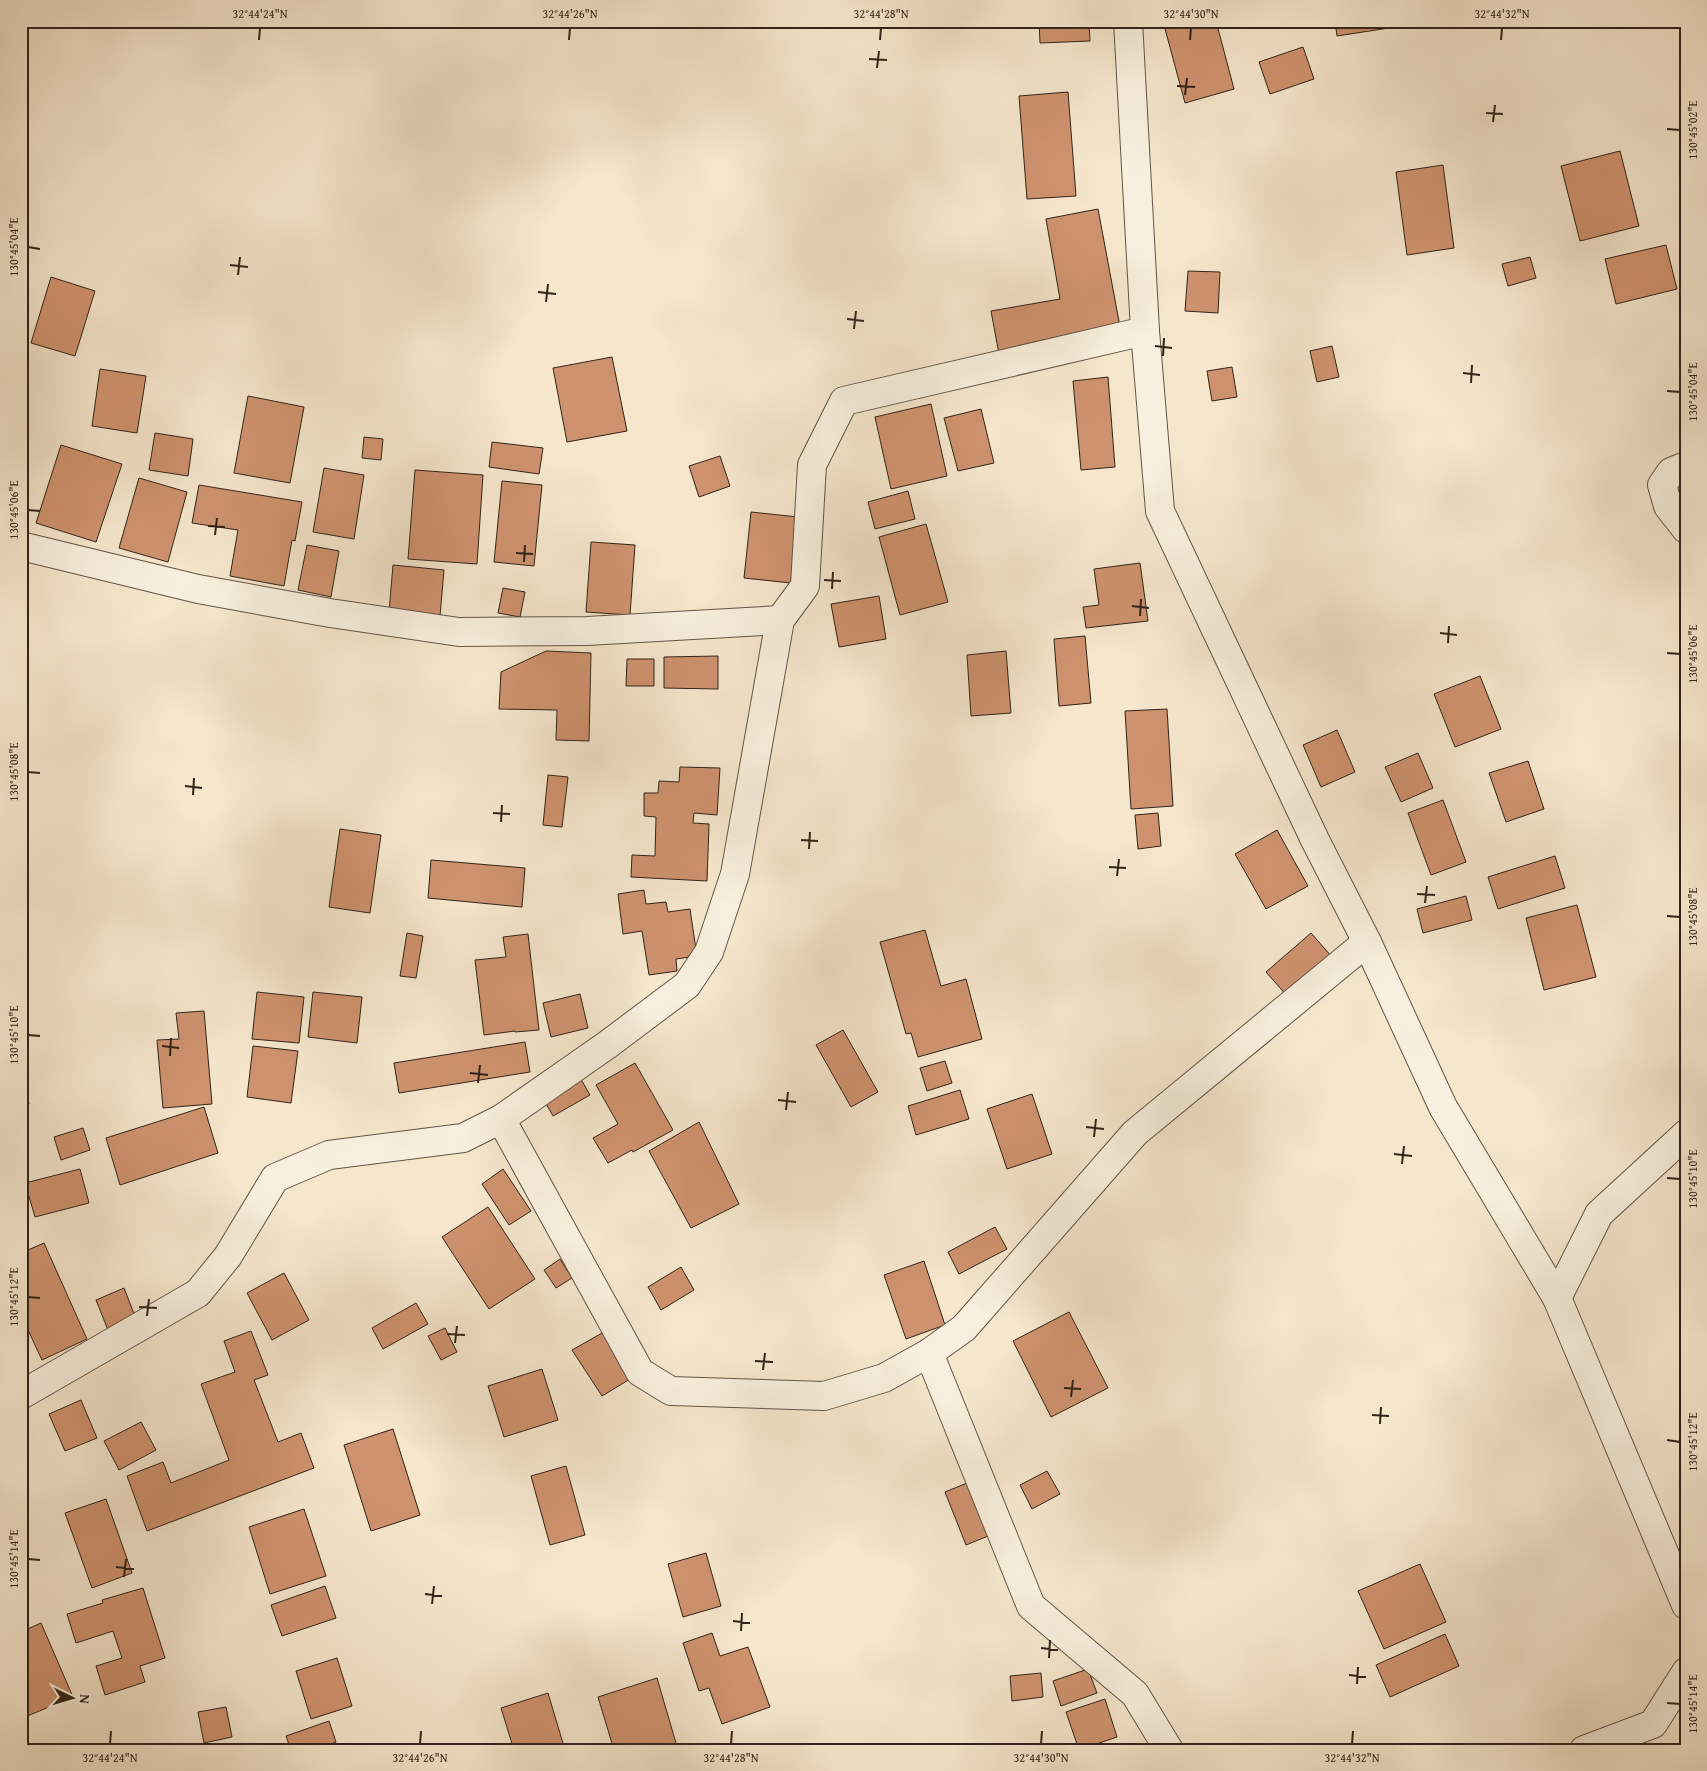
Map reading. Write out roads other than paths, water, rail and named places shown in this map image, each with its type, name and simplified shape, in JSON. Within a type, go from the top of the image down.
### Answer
[{"type":"street","points":[[1128,21],[1145,331],[1160,511],[1315,840],[1367,942],[1443,1107],[1557,1298],[1686,1606]]},
{"type":"street","points":[[21,1395],[198,1293],[228,1256],[276,1178],[330,1155],[463,1138],[501,1119],[607,1045],[688,985],[709,952],[735,874],[780,620],[805,586],[812,465],[844,402],[1145,331]]},
{"type":"street","points":[[1686,466],[1671,472],[1662,485],[1668,506],[1686,529]]},
{"type":"street","points":[[21,546],[198,589],[458,632],[586,631],[780,620]]},
{"type":"street","points":[[501,1119],[640,1372],[671,1391],[824,1396],[884,1378],[929,1353],[964,1328],[1135,1133],[1367,942]]},
{"type":"street","points":[[1557,1298],[1599,1214],[1686,1134]]},
{"type":"street","points":[[929,1353],[1031,1606],[1135,1694],[1169,1750]]},
{"type":"street","points":[[1584,1750],[1653,1724],[1686,1672]]}]
